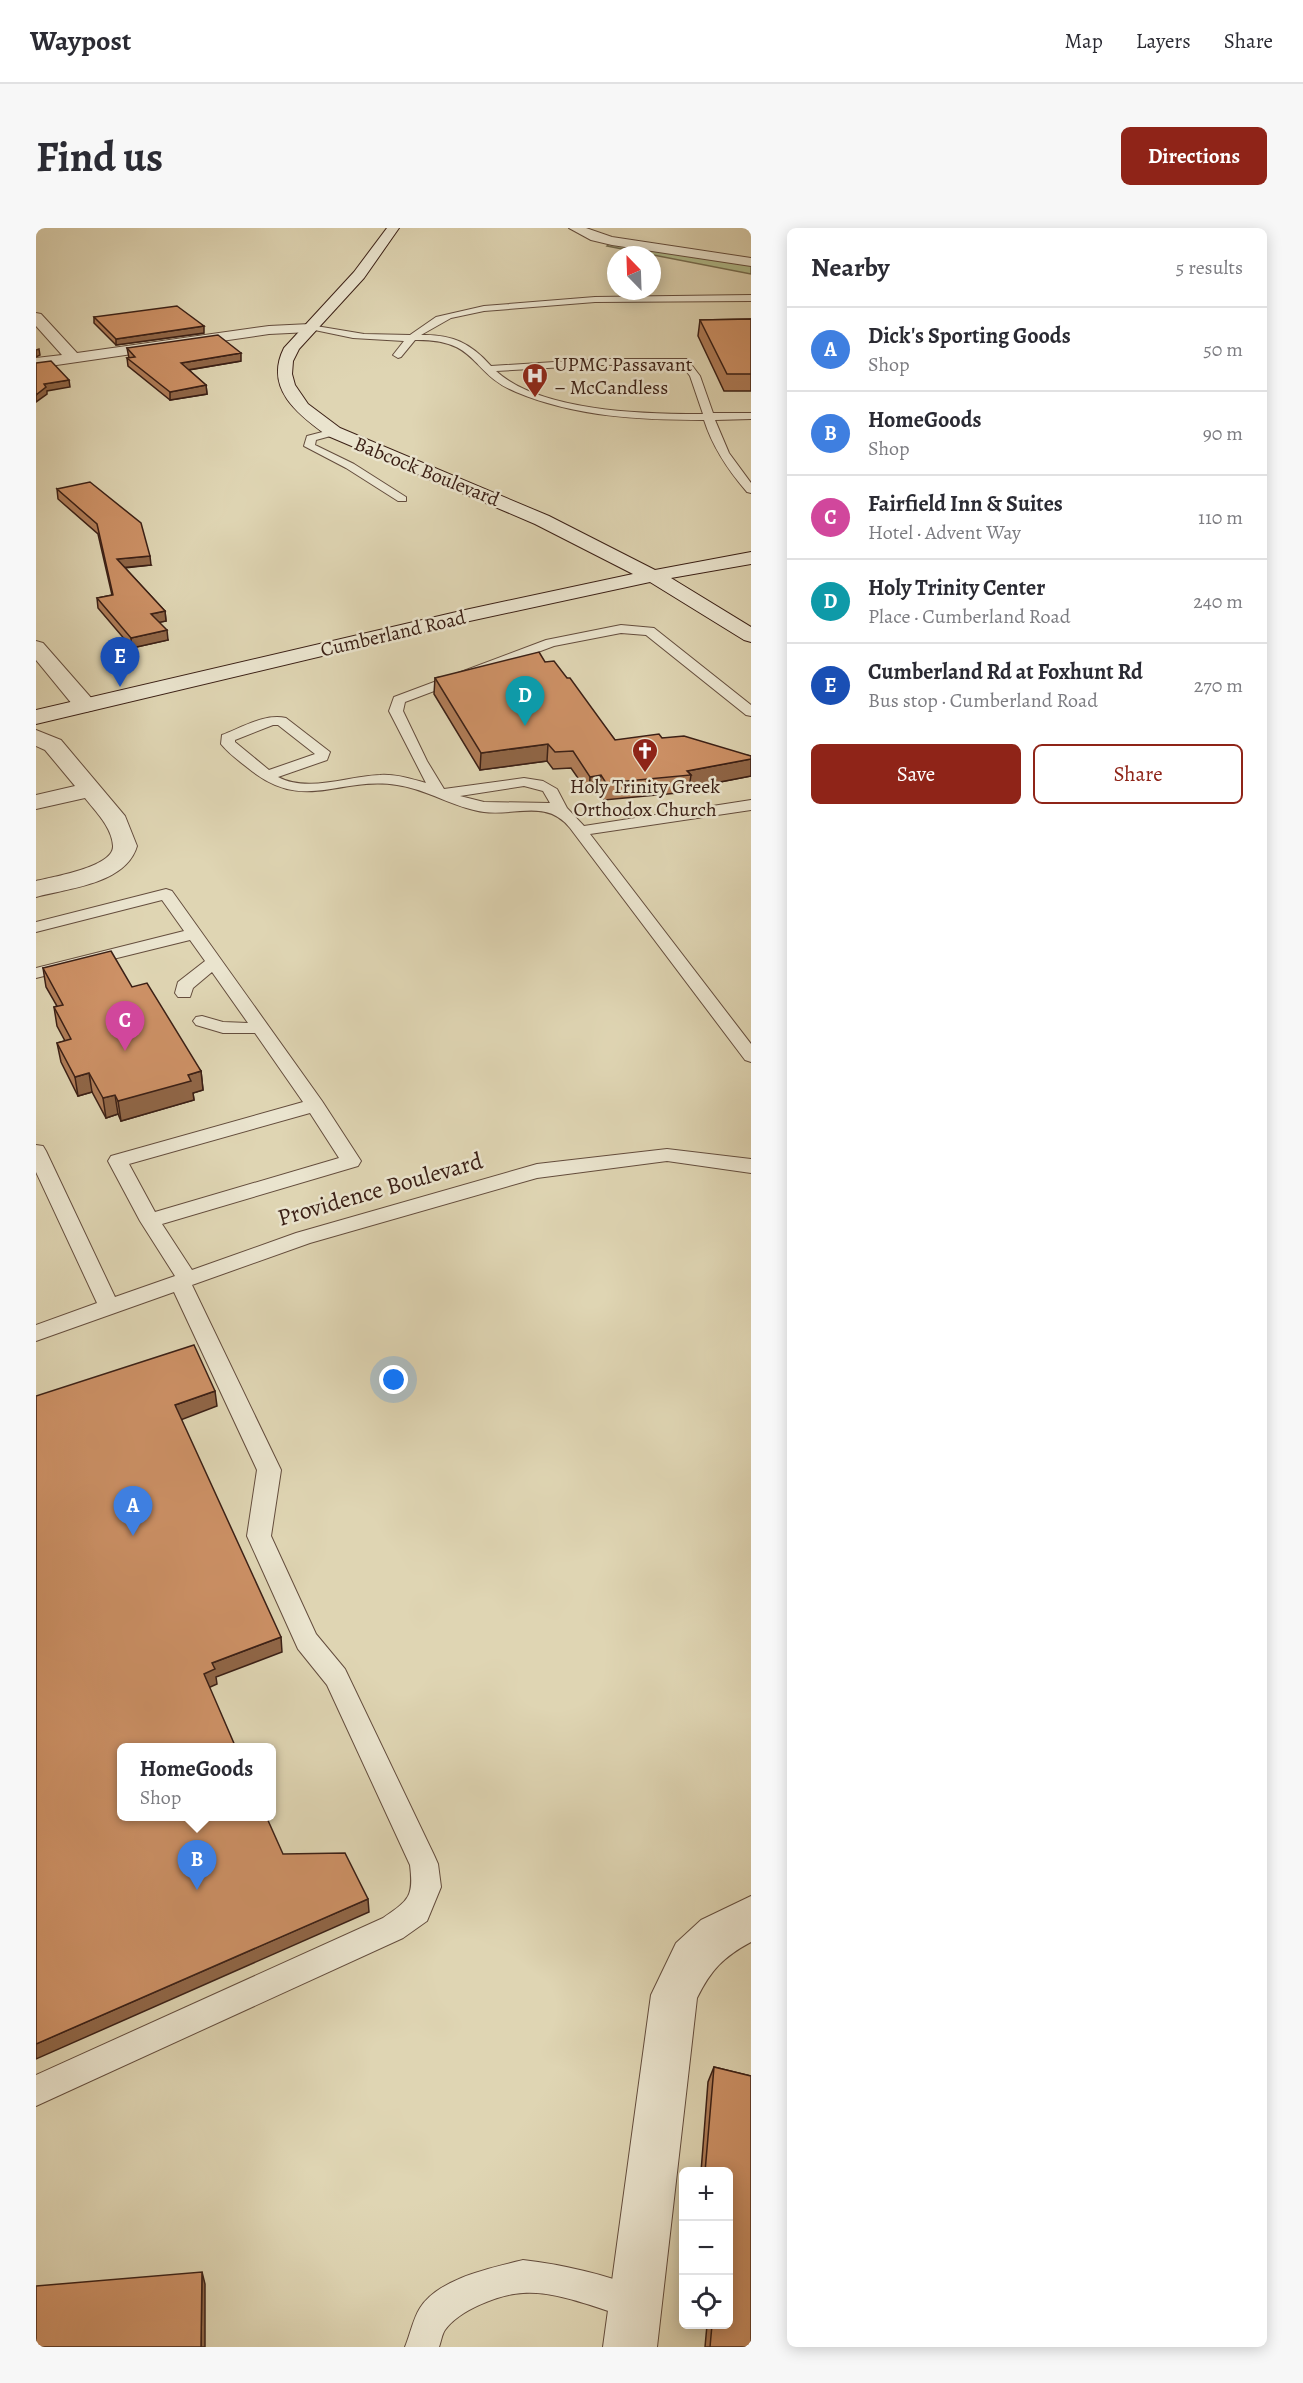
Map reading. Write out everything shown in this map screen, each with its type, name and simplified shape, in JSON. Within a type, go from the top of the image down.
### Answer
[{"type":"main road","name":"Babcock Boulevard","points":[[393,228],[373,260],[290,350],[284,370],[286,382],[295,402],[320,424],[334,432],[508,504],[652,576],[751,636]]},
{"type":"main road","points":[[574,228],[612,241],[751,262]]},
{"type":"main road","points":[[36,317],[74,358]]},
{"type":"main road","points":[[36,363],[269,330],[310,328]]},
{"type":"main road","name":"Cumberland Road","points":[[36,717],[454,618],[652,576],[751,558]]},
{"type":"main road","points":[[36,647],[76,707],[44,741],[116,821],[125,846],[122,856],[101,872],[36,889]]},
{"type":"main road","points":[[36,802],[89,790]]},
{"type":"main road","points":[[632,2325],[674,1995],[692,1959],[717,1936],[751,1918]]},
{"type":"lane","points":[[398,355],[406,344],[432,322],[448,316],[522,304],[588,299],[751,298]]},
{"type":"lane","points":[[310,328],[332,333],[397,338],[417,336],[458,342],[476,354],[500,380],[518,389],[567,406],[640,415],[751,416]]},
{"type":"lane","points":[[488,369],[601,362],[684,361],[704,399],[724,457],[751,490]]},
{"type":"lane","points":[[334,432],[311,438],[309,446],[350,466],[402,499]]},
{"type":"lane","points":[[440,794],[420,761],[396,711],[399,700],[551,643],[621,628],[649,631],[751,712]]},
{"type":"lane","points":[[269,775],[322,757],[323,752],[281,721],[271,721],[226,738],[228,744],[279,783],[298,787],[361,780],[400,780],[486,807],[526,805],[560,810],[580,831],[751,1056]]},
{"type":"lane","points":[[440,794],[524,782],[535,783],[552,789],[560,810]]},
{"type":"lane","points":[[580,831],[751,805]]},
{"type":"lane","points":[[36,927],[166,894],[315,1105],[351,1161],[150,1221]]},
{"type":"lane","points":[[36,973],[193,934]]},
{"type":"lane","points":[[184,993],[184,986],[213,963]]},
{"type":"lane","points":[[202,1021],[218,1028],[239,1030],[260,1028]]},
{"type":"lane","points":[[36,2091],[393,1928],[417,1911],[427,1887],[424,1864],[336,1677],[307,1641],[259,1536],[269,1470],[184,1280],[118,1161],[315,1105]]},
{"type":"lane","points":[[36,1151],[109,1307]]},
{"type":"lane","name":"Providence Boulevard","points":[[36,1333],[303,1238],[537,1171],[667,1155],[751,1166]]},
{"type":"lane","points":[[422,2347],[432,2319],[452,2301],[477,2288],[523,2276],[565,2281],[632,2325]]},
{"type":"green space","points":[[611,242],[638,246],[607,246]]},
{"type":"green space","points":[[661,250],[751,263],[751,274],[661,256]]},
{"type":"building","points":[[177,306],[204,326],[116,339],[94,317]]},
{"type":"building","points":[[751,319],[751,374],[727,374],[700,320]]},
{"type":"building","points":[[218,335],[241,353],[181,363],[206,385],[170,392],[127,358],[135,357],[127,348]]},
{"type":"building","points":[[51,361],[69,380],[44,384],[46,387],[36,395],[36,363]]},
{"type":"building","points":[[90,482],[141,523],[150,556],[117,559],[165,611],[151,614],[167,630],[131,638],[97,598],[113,595],[97,524],[57,489]]},
{"type":"building","points":[[539,652],[545,662],[554,661],[567,678],[570,678],[615,740],[659,734],[662,738],[684,736],[751,756],[751,759],[687,771],[691,775],[606,783],[601,775],[590,777],[573,751],[555,752],[548,744],[481,753],[435,678]]},
{"type":"building","points":[[111,951],[132,987],[147,983],[201,1071],[188,1075],[191,1081],[118,1101],[115,1095],[103,1098],[89,1073],[75,1077],[57,1043],[71,1039],[54,1007],[63,1005],[43,968]]},
{"type":"building","points":[[194,1345],[215,1391],[175,1405],[281,1637],[212,1663],[215,1669],[204,1674],[234,1743],[117,1743],[117,1821],[268,1821],[283,1854],[345,1853],[368,1899],[36,2044],[36,1396]]},
{"type":"building","points":[[714,2067],[751,2076],[751,2347],[710,2347],[712,2329],[733,2329],[733,2167],[705,2167]]},
{"type":"building","points":[[202,2272],[201,2347],[36,2347],[36,2286]]},
{"type":"place","name":"UPMC Passavant – McCandless","points":[[535,399]]},
{"type":"place","name":"Cumberland Rd at Foxhunt Rd","points":[[120,687]]},
{"type":"place","name":"Holy Trinity Center","points":[[525,726]]},
{"type":"place","name":"Holy Trinity Greek Orthodox Church","points":[[645,774]]},
{"type":"place","name":"Fairfield Inn & Suites","points":[[125,1051]]},
{"type":"place","name":"Dick's Sporting Goods","points":[[133,1536]]},
{"type":"place","name":"HomeGoods","points":[[197,1890]]}]
